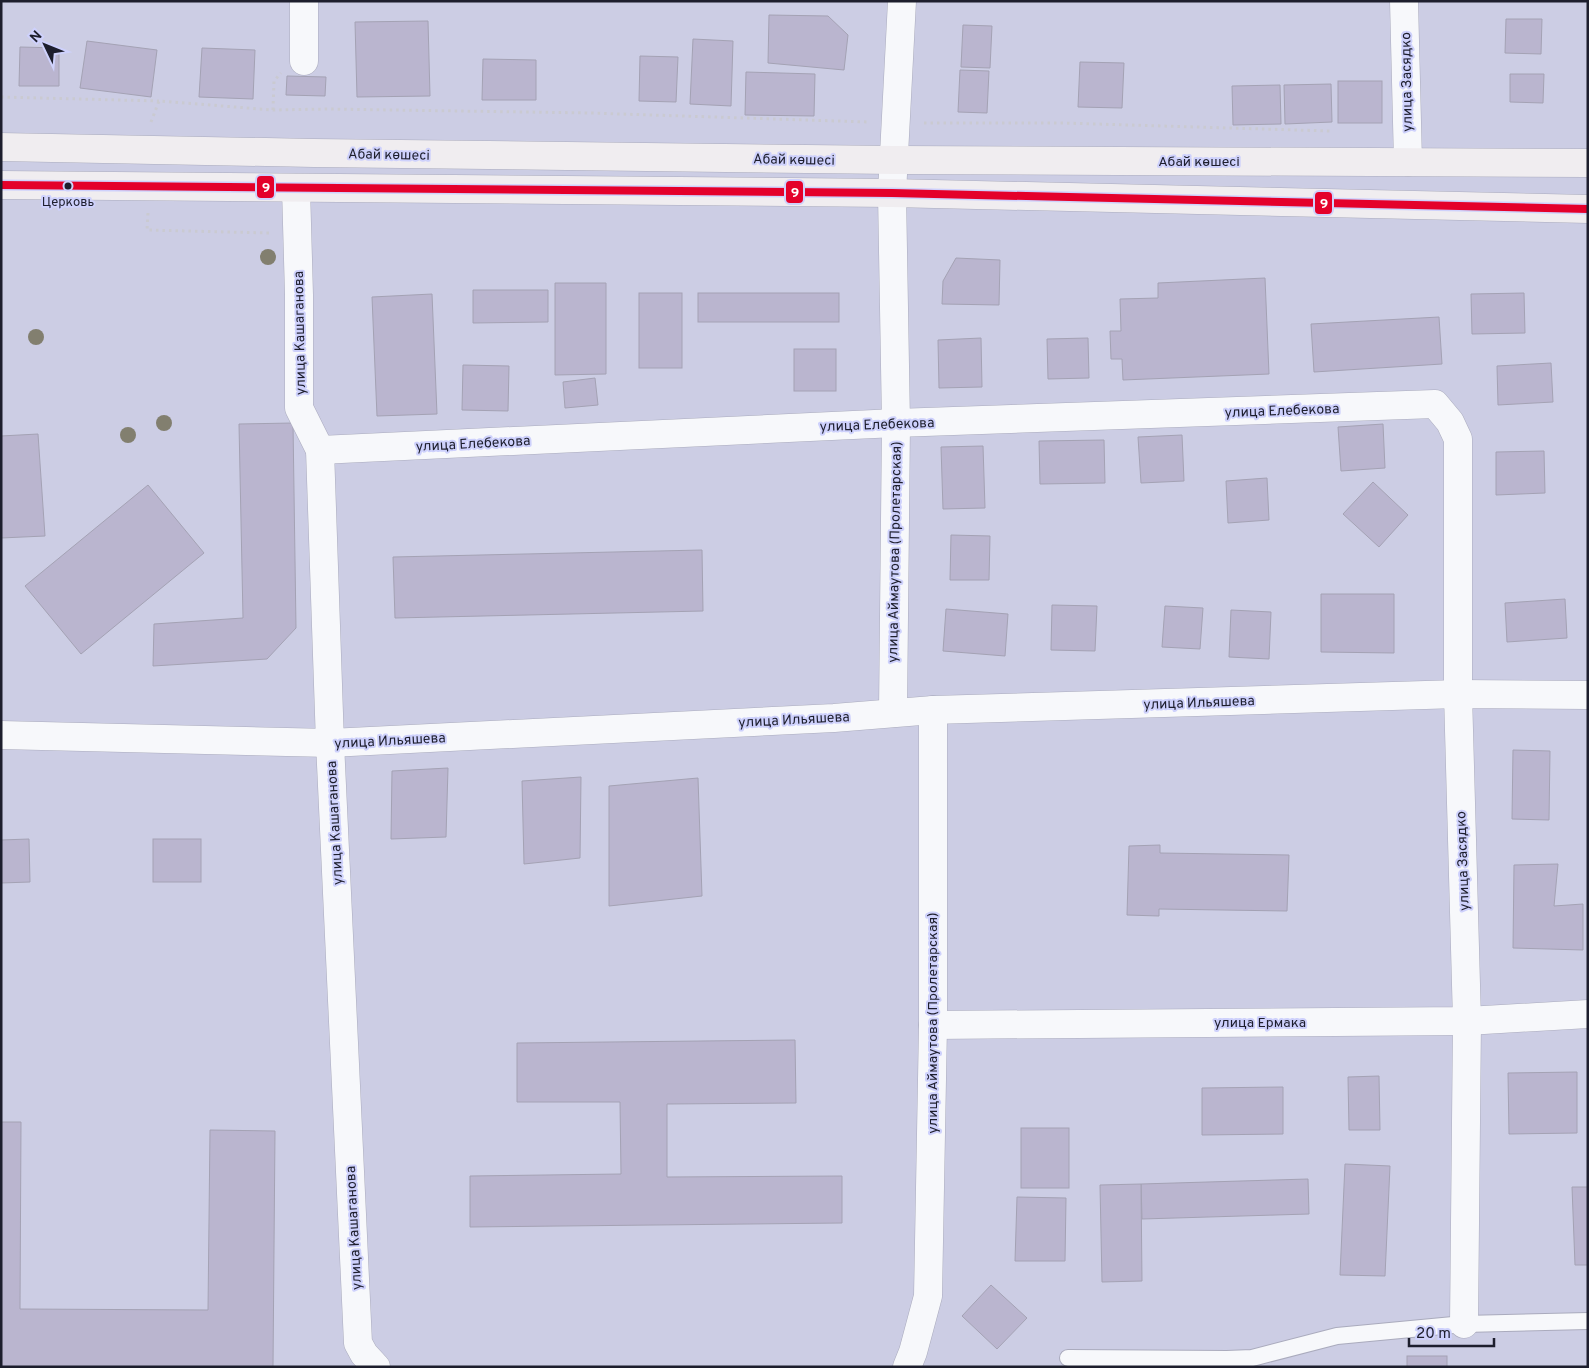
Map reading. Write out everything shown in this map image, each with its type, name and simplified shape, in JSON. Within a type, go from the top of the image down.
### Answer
[{"type":"main road","name":"Абай көшесі","points":[[1,147],[314,154],[895,160],[1588,163]]},
{"type":"main road","points":[[1,185],[892,193],[1588,209]]},
{"type":"street","points":[[304,1],[304,61]]},
{"type":"street","name":"улица Аймаутова (Пролетарская)","points":[[893,713],[896,423],[892,193],[902,1]]},
{"type":"street","name":"улица Засядко","points":[[1404,1],[1408,162]]},
{"type":"street","name":"улица Кашаганова","points":[[296,188],[300,408],[320,450],[330,743],[358,1343],[364,1354],[376,1367]]},
{"type":"street","name":"улица Засядко","points":[[1435,404],[1450,422],[1458,439],[1458,694],[1467,1021],[1464,1324]]},
{"type":"street","name":"улица Елебекова","points":[[320,450],[896,423],[1435,404]]},
{"type":"street","name":"улица Ильяшева","points":[[1,735],[330,743],[834,718],[933,710],[1458,694],[1588,695]]},
{"type":"street","name":"улица Аймаутова (Пролетарская)","points":[[907,1367],[918,1336],[928,1296],[932,1025],[933,710]]},
{"type":"street","name":"улица Ермака","points":[[932,1025],[1467,1021],[1588,1014]]},
{"type":"lane","points":[[1068,1358],[1252,1358],[1337,1336],[1464,1324],[1588,1321]]},
{"type":"path","points":[[1,97],[159,102],[274,110],[328,109],[590,113],[897,123],[1062,123],[1331,131]]},
{"type":"path","points":[[151,150],[151,121],[159,102]]},
{"type":"path","points":[[150,186],[147,230],[297,234]]},
{"type":"building","points":[[769,15],[828,16],[848,35],[844,70],[768,63]]},
{"type":"building","points":[[1506,19],[1542,19],[1541,54],[1505,53]]},
{"type":"building","points":[[428,21],[430,96],[357,97],[355,22]]},
{"type":"building","points":[[963,25],[992,26],[990,68],[961,67]]},
{"type":"building","points":[[693,39],[733,41],[731,106],[690,104]]},
{"type":"building","points":[[87,41],[157,50],[151,97],[80,88]]},
{"type":"building","points":[[20,47],[59,48],[59,86],[19,86]]},
{"type":"building","points":[[202,48],[255,50],[253,99],[199,97]]},
{"type":"building","points":[[640,56],[678,57],[676,102],[639,101]]},
{"type":"building","points":[[483,59],[536,60],[536,100],[482,100]]},
{"type":"building","points":[[1080,62],[1124,63],[1122,108],[1078,107]]},
{"type":"building","points":[[960,70],[989,71],[987,113],[958,112]]},
{"type":"building","points":[[746,72],[815,74],[814,116],[745,115]]},
{"type":"building","points":[[1510,74],[1544,74],[1543,103],[1510,102]]},
{"type":"building","points":[[287,76],[326,77],[325,96],[286,95]]},
{"type":"building","points":[[1338,81],[1382,81],[1382,123],[1338,123]]},
{"type":"building","points":[[1331,84],[1332,122],[1285,124],[1284,85]]},
{"type":"building","points":[[1280,85],[1281,124],[1233,125],[1232,86]]},
{"type":"building","points":[[956,258],[1000,260],[999,305],[942,304],[943,281]]},
{"type":"building","points":[[1265,278],[1269,374],[1123,380],[1122,359],[1111,359],[1110,331],[1121,331],[1120,299],[1158,298],[1158,283]]},
{"type":"building","points":[[555,283],[606,283],[606,374],[555,375]]},
{"type":"building","points":[[473,290],[548,290],[548,322],[473,323]]},
{"type":"building","points":[[639,293],[682,293],[682,368],[639,368]]},
{"type":"building","points":[[698,293],[839,293],[839,322],[698,322]]},
{"type":"building","points":[[1524,293],[1525,333],[1472,334],[1471,294]]},
{"type":"building","points":[[432,294],[437,414],[377,416],[372,297]]},
{"type":"building","points":[[1439,317],[1442,364],[1314,372],[1311,324]]},
{"type":"building","points":[[981,338],[982,387],[939,388],[938,340]]},
{"type":"building","points":[[1088,338],[1089,378],[1048,379],[1047,339]]},
{"type":"building","points":[[794,349],[836,349],[836,391],[794,391]]},
{"type":"building","points":[[1551,363],[1553,402],[1498,405],[1497,366]]},
{"type":"building","points":[[463,365],[509,366],[508,411],[462,410]]},
{"type":"building","points":[[595,378],[598,405],[565,408],[563,382]]},
{"type":"building","points":[[293,423],[296,628],[267,659],[153,666],[154,624],[243,618],[239,424]]},
{"type":"building","points":[[1383,424],[1385,468],[1341,471],[1338,427]]},
{"type":"building","points":[[38,434],[45,536],[1,538],[1,436]]},
{"type":"building","points":[[1182,435],[1184,481],[1141,483],[1138,437]]},
{"type":"building","points":[[1104,440],[1105,483],[1040,484],[1039,441]]},
{"type":"building","points":[[983,446],[985,508],[943,509],[941,447]]},
{"type":"building","points":[[1544,451],[1545,493],[1496,495],[1496,452]]},
{"type":"building","points":[[1267,478],[1269,520],[1228,523],[1226,481]]},
{"type":"building","points":[[1373,482],[1408,515],[1379,547],[1343,514]]},
{"type":"building","points":[[148,485],[204,553],[81,654],[25,586]]},
{"type":"building","points":[[951,535],[990,536],[989,580],[950,580]]},
{"type":"building","points":[[702,550],[703,611],[395,618],[393,557]]},
{"type":"building","points":[[1321,594],[1394,594],[1394,653],[1321,652]]},
{"type":"building","points":[[1565,599],[1567,638],[1507,642],[1505,603]]},
{"type":"building","points":[[1052,605],[1097,606],[1095,651],[1051,650]]},
{"type":"building","points":[[1165,606],[1203,608],[1200,649],[1162,647]]},
{"type":"building","points":[[946,609],[1008,614],[1005,656],[943,651]]},
{"type":"building","points":[[1231,610],[1271,612],[1269,659],[1229,657]]},
{"type":"building","points":[[1513,750],[1550,751],[1549,820],[1512,819]]},
{"type":"building","points":[[448,768],[446,837],[391,839],[392,771]]},
{"type":"building","points":[[581,777],[580,858],[524,864],[522,781]]},
{"type":"building","points":[[698,778],[702,896],[609,906],[609,786]]},
{"type":"building","points":[[29,839],[30,882],[1,883],[1,840]]},
{"type":"building","points":[[153,839],[201,839],[201,882],[153,882]]},
{"type":"building","points":[[1160,845],[1160,853],[1289,855],[1287,911],[1159,909],[1159,916],[1127,915],[1129,846]]},
{"type":"building","points":[[1558,864],[1554,906],[1583,904],[1583,950],[1513,948],[1514,865]]},
{"type":"building","points":[[795,1040],[796,1103],[667,1104],[667,1177],[842,1176],[842,1223],[470,1227],[470,1176],[621,1174],[620,1102],[517,1102],[517,1043]]},
{"type":"building","points":[[1577,1072],[1577,1133],[1509,1134],[1508,1073]]},
{"type":"building","points":[[1379,1076],[1380,1130],[1349,1130],[1348,1077]]},
{"type":"building","points":[[1283,1087],[1283,1134],[1202,1135],[1202,1088]]},
{"type":"building","points":[[1,1122],[21,1122],[20,1309],[208,1310],[210,1130],[275,1131],[273,1367],[1,1367]]},
{"type":"building","points":[[1021,1128],[1069,1128],[1069,1188],[1021,1188]]},
{"type":"building","points":[[1345,1164],[1390,1166],[1385,1276],[1340,1275]]},
{"type":"building","points":[[1308,1179],[1309,1214],[1142,1219],[1141,1184]]},
{"type":"building","points":[[1141,1184],[1142,1281],[1102,1282],[1100,1185]]},
{"type":"building","points":[[1572,1187],[1588,1187],[1588,1265],[1575,1265]]},
{"type":"building","points":[[1017,1197],[1066,1198],[1065,1261],[1015,1261]]},
{"type":"building","points":[[991,1285],[1027,1318],[997,1349],[962,1316]]},
{"type":"building","points":[[1407,1356],[1447,1356],[1447,1367],[1407,1367]]},
{"type":"transit line","name":"9","points":[[1,185],[892,193],[1588,209]]},
{"type":"place","name":"Церковь","points":[[68,186]]}]
